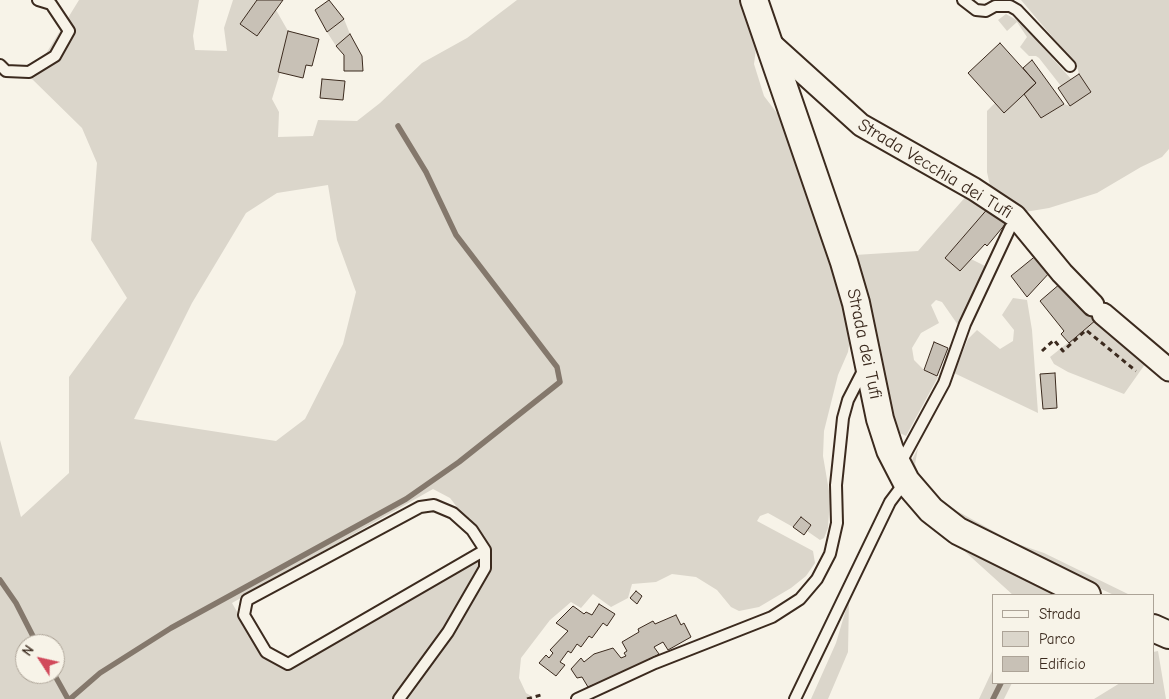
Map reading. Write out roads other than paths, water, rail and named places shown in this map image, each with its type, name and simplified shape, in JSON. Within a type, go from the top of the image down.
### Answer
[{"type":"street","name":"Strada dei Tufi","points":[[754,0],[851,284],[880,419],[902,474],[922,502],[954,528],[1085,594]]},
{"type":"street","name":"Strada Vecchia dei Tufi","points":[[768,40],[860,125],[974,189],[1014,216],[1062,273],[1098,309],[1169,370]]},
{"type":"street","points":[[1154,628],[1169,635]]},
{"type":"lane","points":[[0,65],[6,70],[29,72],[55,56],[69,32],[51,4],[38,0]]},
{"type":"lane","points":[[963,0],[976,10],[986,11],[995,6],[1010,6],[1017,10],[1070,66]]},
{"type":"lane","points":[[795,699],[890,502],[944,383],[966,324],[1010,228]]},
{"type":"lane","points":[[577,699],[655,663],[772,617],[800,599],[816,579],[830,554],[837,523],[836,485],[843,418],[853,388],[868,362]]},
{"type":"lane","points":[[399,699],[464,606],[486,568],[485,550],[472,530],[453,513],[434,505],[420,507],[247,600],[244,615],[266,652],[288,664],[485,550]]},
{"type":"waterway","points":[[70,699],[100,673],[171,628],[406,499],[459,462],[560,382],[557,367],[456,235],[426,172],[398,126]]},
{"type":"waterway","points":[[0,580],[16,603],[32,634]]},
{"type":"waterway","points":[[60,684],[68,699]]},
{"type":"waterway","points":[[993,699],[1000,684]]}]
